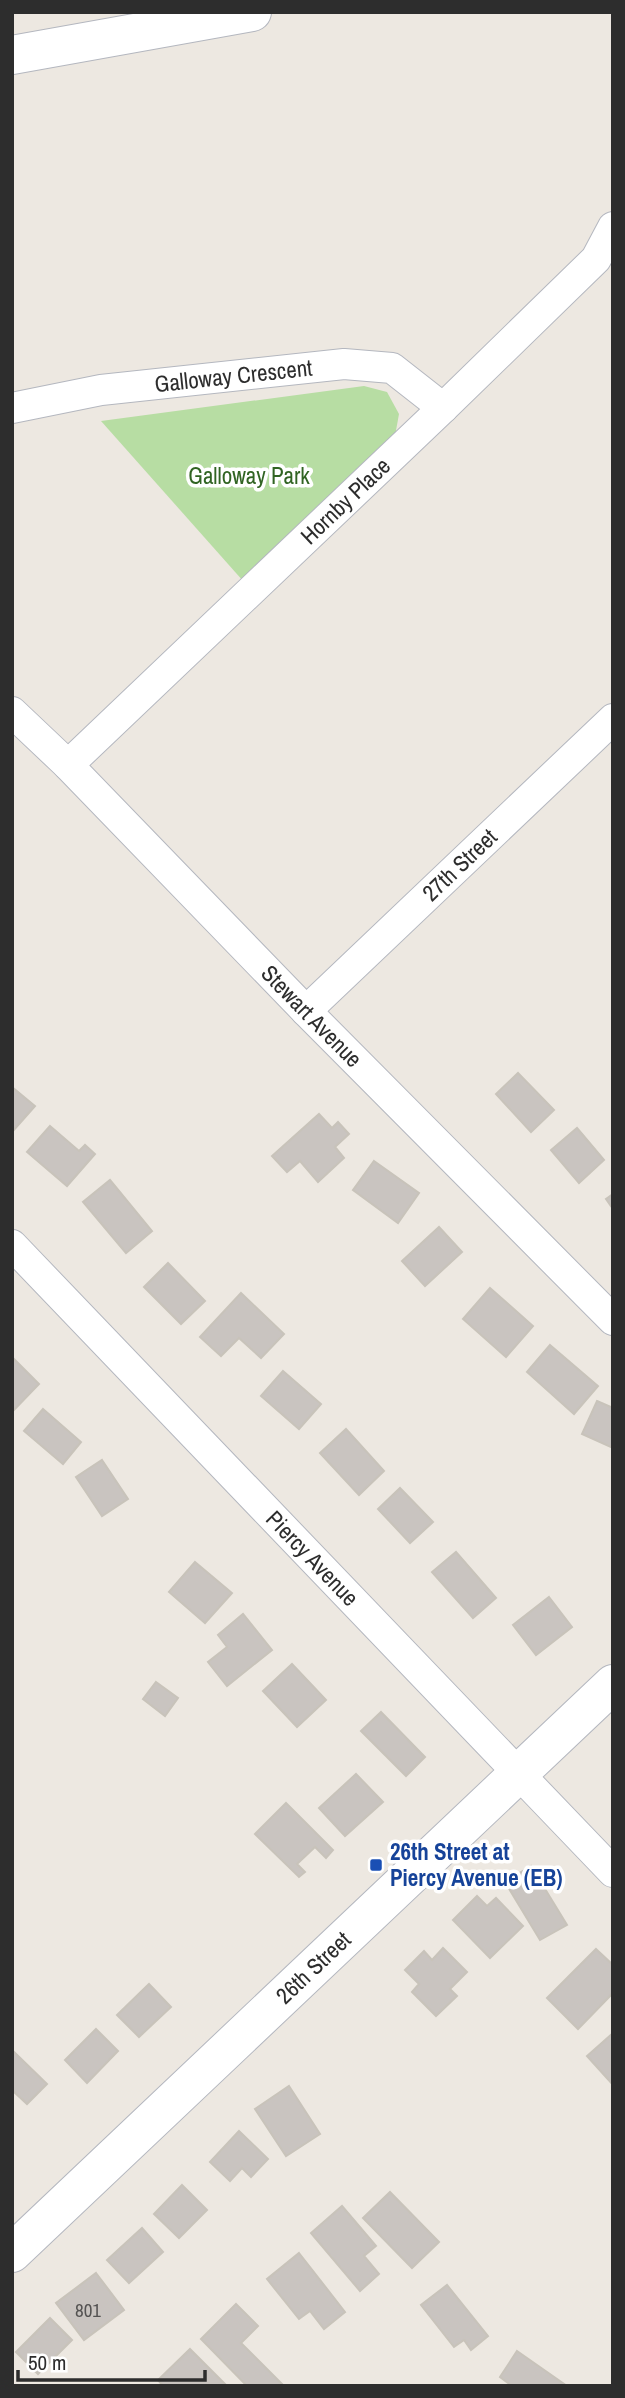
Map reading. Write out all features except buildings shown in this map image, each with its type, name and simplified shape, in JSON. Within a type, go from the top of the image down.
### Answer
[{"type":"street","points":[[12,55],[252,12]]},
{"type":"street","name":"Hornby Place","points":[[68,765],[596,259],[613,228]]},
{"type":"street","name":"Galloway Crescent","points":[[12,408],[101,390],[344,364],[392,368],[443,408]]},
{"type":"street","name":"Stewart Avenue","points":[[12,712],[68,765],[306,1012],[613,1320]]},
{"type":"street","name":"27th Street","points":[[306,1012],[613,719]]},
{"type":"street","name":"Piercy Avenue","points":[[12,1245],[613,1872]]},
{"type":"street","name":"26th Street","points":[[12,2253],[613,1684]]},
{"type":"green space","name":"Galloway Park","points":[[364,386],[387,392],[399,414],[395,436],[244,582],[101,421]]},
{"type":"place","name":"26th Street at Piercy Avenue (EB)","points":[[376,1865]]}]
